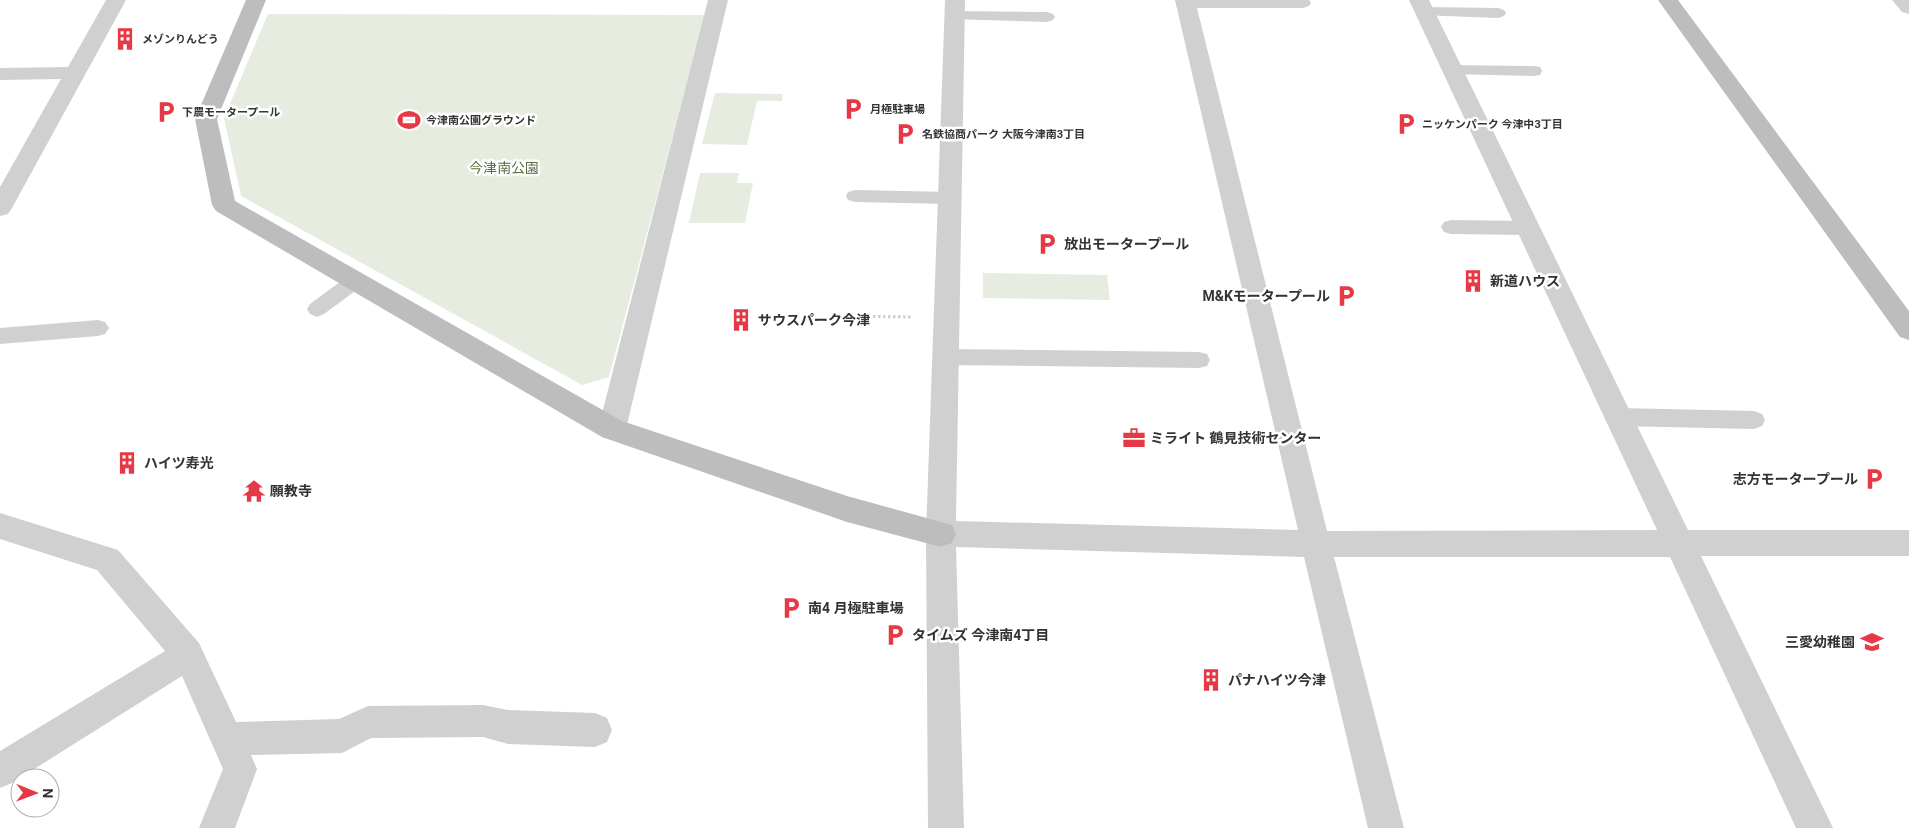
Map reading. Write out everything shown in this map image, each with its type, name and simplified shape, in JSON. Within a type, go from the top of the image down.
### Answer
[{"type":"street","points":[[0,208],[116,0]]},
{"type":"street","points":[[256,0],[206,119],[224,205],[612,428],[847,509],[941,534],[1316,544],[1679,542],[1909,544]]},
{"type":"street","points":[[612,428],[718,0]]},
{"type":"street","points":[[1668,0],[1909,330]]},
{"type":"street","points":[[1185,1],[1386,828]]},
{"type":"street","points":[[1422,6],[1815,828]]},
{"type":"street","points":[[946,828],[941,534],[954,8]]},
{"type":"street","points":[[0,74],[74,73]]},
{"type":"street","points":[[0,526],[107,560],[188,654],[240,769],[218,828]]},
{"type":"street","points":[[0,771],[188,654]]},
{"type":"street","points":[[226,739],[342,736],[368,722],[483,721],[508,727],[595,730]]},
{"type":"lane","points":[[1185,1],[1303,3]]},
{"type":"lane","points":[[1422,6],[1498,13]]},
{"type":"lane","points":[[954,8],[1047,17]]},
{"type":"lane","points":[[1452,70],[1534,71]]},
{"type":"lane","points":[[855,196],[950,198]]},
{"type":"lane","points":[[1451,227],[1528,228]]},
{"type":"lane","points":[[317,309],[355,280]]},
{"type":"lane","points":[[0,336],[98,328]]},
{"type":"lane","points":[[946,357],[1199,360]]},
{"type":"lane","points":[[1619,417],[1754,420]]},
{"type":"path","points":[[833,316],[947,318]]},
{"type":"green space","name":"今津南公園","points":[[268,14],[705,15],[609,377],[582,385],[241,196],[224,118]]},
{"type":"green space","points":[[715,93],[783,94],[782,101],[757,101],[747,145],[702,144]]},
{"type":"green space","points":[[700,173],[739,173],[737,183],[753,183],[745,223],[689,223]]},
{"type":"green space","points":[[983,273],[1107,275],[1110,300],[983,298]]},
{"type":"place","name":"メゾンりんどう","points":[[125,39]]},
{"type":"place","name":"月極駐車場","points":[[853,109]]},
{"type":"place","name":"下農モータープール","points":[[166,112]]},
{"type":"place","name":"今津南公園グラウンド","points":[[409,120]]},
{"type":"place","name":"ニッケンパーク 今津中3丁目","points":[[1406,124]]},
{"type":"place","name":"名鉄協商パーク 大阪今津南3丁目","points":[[905,134]]},
{"type":"place","name":"放出モータープール","points":[[1047,244]]},
{"type":"place","name":"新道ハウス","points":[[1473,281]]},
{"type":"place","name":"M&Kモータープール","points":[[1346,296]]},
{"type":"place","name":"サウスパーク今津","points":[[741,320]]},
{"type":"place","name":"ミライト 鶴見技術センター","points":[[1134,438]]},
{"type":"place","name":"ハイツ寿光","points":[[127,463]]},
{"type":"place","name":"志方モータープール","points":[[1874,479]]},
{"type":"place","name":"願教寺","points":[[254,491]]},
{"type":"place","name":"南4 月極駐車場","points":[[791,608]]},
{"type":"place","name":"タイムズ 今津南4丁目","points":[[895,635]]},
{"type":"place","name":"三愛幼稚園","points":[[1872,642]]},
{"type":"place","name":"パナハイツ今津","points":[[1211,680]]}]
